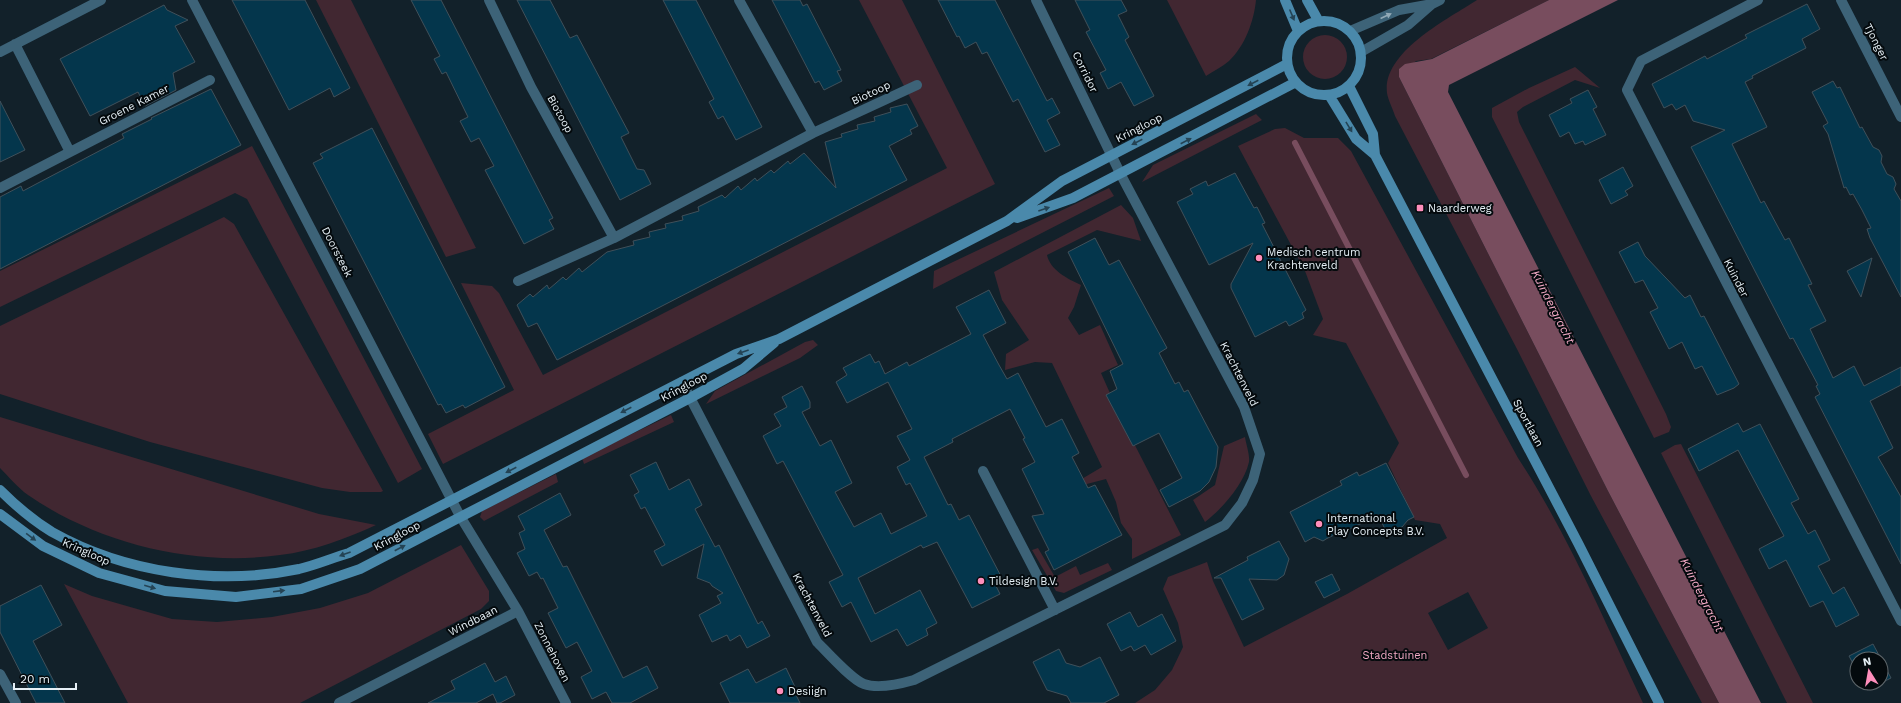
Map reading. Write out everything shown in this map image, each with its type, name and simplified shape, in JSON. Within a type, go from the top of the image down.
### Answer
[{"type":"street","points":[[0,52],[101,0]]},
{"type":"street","name":"Doorsteek","points":[[192,0],[460,516]]},
{"type":"street","name":"Biotoop","points":[[489,0],[531,87],[614,238]]},
{"type":"street","points":[[739,0],[813,133]]},
{"type":"street","name":"Corridor","points":[[1036,0],[1120,175]]},
{"type":"street","points":[[1285,0],[1298,31]]},
{"type":"street","points":[[1307,0],[1318,20]]},
{"type":"street","name":"Kuinder","points":[[1758,0],[1641,60],[1627,90],[1901,621]]},
{"type":"street","name":"Tjonger","points":[[1841,0],[1901,117]]},
{"type":"street","points":[[1350,31],[1399,10],[1436,2]]},
{"type":"street","points":[[1361,52],[1408,25],[1436,2]]},
{"type":"street","points":[[1318,20],[1341,24],[1358,40],[1361,52],[1361,64],[1357,76],[1348,86],[1339,92],[1329,95],[1317,95],[1305,90],[1296,82],[1287,64],[1287,52],[1291,40],[1298,31],[1308,24],[1318,20]]},
{"type":"street","points":[[15,44],[70,152]]},
{"type":"street","name":"Kringloop","points":[[1007,221],[1062,181],[1287,64]]},
{"type":"street","name":"Groene Kamer","points":[[0,188],[210,80]]},
{"type":"street","name":"Kringloop","points":[[0,490],[52,532],[105,556],[173,574],[234,577],[300,569],[349,553],[736,354],[779,339],[1007,221],[1073,198],[1120,175],[1296,82]]},
{"type":"street","name":"Biotoop","points":[[518,281],[614,238],[813,133],[917,85]]},
{"type":"street","name":"Sportlaan","points":[[1348,86],[1373,134],[1375,154],[1578,543],[1658,703]]},
{"type":"street","name":"Sportlaan","points":[[1329,95],[1356,139],[1375,154]]},
{"type":"street","name":"Krachtenveld","points":[[682,382],[817,642],[838,665],[864,684],[891,686],[914,680],[1225,524],[1244,497],[1253,480],[1260,454],[1244,407],[1120,175]]},
{"type":"street","name":"Kringloop","points":[[0,514],[43,546],[99,573],[165,592],[236,597],[301,589],[360,569],[690,398],[743,369],[779,339]]},
{"type":"street","points":[[983,472],[1055,610]]},
{"type":"street","name":"Windbaan","points":[[339,703],[518,611],[460,516]]},
{"type":"street","name":"Zonnehoven","points":[[518,611],[566,703]]},
{"type":"street","points":[[0,674],[16,703]]},
{"type":"green space","points":[[316,0],[351,0],[476,248],[446,257]]},
{"type":"green space","points":[[859,0],[902,0],[995,184],[443,464],[428,434],[514,390],[461,283],[492,286],[499,293],[543,375],[947,168]]},
{"type":"green space","points":[[1167,0],[1256,0],[1251,25],[1240,48],[1229,61],[1206,76]]},
{"type":"green space","points":[[1477,0],[1549,0],[1431,59],[1416,61],[1399,77],[1608,491],[1719,703],[1702,703],[1591,496],[1517,349],[1395,116],[1388,99],[1388,78],[1395,64],[1406,51],[1419,38],[1434,27]]},
{"type":"green space","points":[[1325,35],[1337,39],[1343,45],[1347,57],[1343,69],[1337,75],[1325,79],[1313,75],[1307,69],[1303,57],[1307,45],[1313,39]]},
{"type":"green space","points":[[1575,67],[1600,88],[1575,80],[1523,107],[1517,112],[1519,122],[1666,414],[1671,427],[1669,432],[1654,438],[1492,117],[1492,108],[1529,88]]},
{"type":"green space","points":[[1256,114],[1262,120],[1142,182],[1153,165]]},
{"type":"green space","name":"Stadstuinen","points":[[1285,128],[1304,138],[1338,138],[1351,151],[1518,458],[1569,547],[1643,703],[1135,703],[1155,690],[1172,670],[1183,647],[1178,623],[1163,589],[1168,577],[1207,562],[1213,581],[1244,647],[1347,594],[1447,538],[1440,524],[1415,520],[1388,463],[1399,443],[1346,343],[1313,335],[1323,319],[1305,271],[1238,146],[1275,129]],"holes":[[[1468,592],[1488,628],[1448,650],[1428,613]]]},
{"type":"green space","points":[[252,146],[422,469],[398,483],[247,199],[235,193],[0,307],[0,271]]},
{"type":"green space","points":[[1109,188],[1114,196],[933,289],[934,271]]},
{"type":"green space","points":[[1121,205],[1133,218],[1141,241],[1097,230],[1047,255],[1056,270],[1065,277],[1081,285],[1074,307],[1068,318],[1079,335],[1100,325],[1118,365],[1101,373],[1121,418],[1181,535],[1132,559],[1132,539],[1121,523],[1116,502],[1106,479],[1083,485],[1080,480],[1102,467],[1052,363],[1035,362],[1005,370],[1006,354],[1029,340],[1002,300],[994,272]]},
{"type":"green space","points":[[224,217],[234,224],[383,491],[350,492],[322,488],[150,442],[0,394],[0,326]]},
{"type":"green space","points":[[813,340],[818,345],[800,358],[706,404],[715,391],[805,342]]},
{"type":"green space","points":[[671,415],[674,422],[584,464],[582,458]]},
{"type":"green space","points":[[0,417],[319,514],[376,525],[341,540],[305,551],[248,558],[215,558],[182,554],[149,548],[117,539],[85,527],[56,512],[28,495],[10,479],[0,468]]},
{"type":"green space","points":[[1245,437],[1249,462],[1242,479],[1232,495],[1205,522],[1193,500],[1215,485],[1224,446]]},
{"type":"green space","points":[[1681,444],[1813,703],[1787,703],[1661,453],[1675,445]]},
{"type":"green space","points":[[556,474],[558,482],[484,521],[480,517],[482,511]]},
{"type":"green space","points":[[461,545],[489,591],[489,601],[481,609],[300,703],[128,703],[64,584],[92,596],[172,619],[217,622],[272,617],[320,608],[368,593]]},
{"type":"green space","points":[[1038,548],[1055,577],[1076,566],[1080,575],[1108,563],[1112,570],[1064,593],[1056,591],[1032,550]]},
{"type":"water","name":"Kuindergracht","points":[[1549,0],[1618,0],[1449,85],[1448,92],[1761,703],[1719,703],[1608,491],[1399,77],[1399,69],[1405,64],[1432,59]]},
{"type":"building","points":[[232,0],[305,0],[350,88],[334,97],[330,88],[289,110]]},
{"type":"building","points":[[411,0],[441,0],[553,218],[549,220],[554,229],[524,244],[485,170],[494,166],[479,138],[471,142],[460,121],[468,117],[446,72],[442,74],[434,59],[440,56]]},
{"type":"building","points":[[517,0],[550,0],[570,38],[577,35],[629,133],[621,137],[637,169],[644,170],[651,184],[620,200]]},
{"type":"building","points":[[663,0],[696,0],[762,127],[736,140],[723,116],[718,119],[709,102],[714,99]]},
{"type":"building","points":[[772,0],[800,0],[803,6],[807,4],[841,70],[837,71],[842,81],[824,90],[819,81],[815,83]]},
{"type":"building","points":[[938,0],[995,0],[1047,101],[1052,98],[1060,113],[1047,120],[1060,145],[1045,152],[1018,99],[1013,102],[987,52],[982,54],[976,42],[965,48],[959,36],[957,37]]},
{"type":"building","points":[[1075,0],[1121,0],[1127,11],[1118,15],[1129,37],[1125,40],[1154,96],[1134,106],[1121,82],[1108,89],[1100,73],[1106,70],[1086,32],[1090,30]]},
{"type":"building","points":[[1807,4],[1820,29],[1802,39],[1806,48],[1752,76],[1753,78],[1745,82],[1767,127],[1732,144],[1761,203],[1764,201],[1785,240],[1789,238],[1812,284],[1808,285],[1826,321],[1810,329],[1833,378],[1854,366],[1864,386],[1901,367],[1901,385],[1870,401],[1893,448],[1878,457],[1901,497],[1901,564],[1815,397],[1820,394],[1816,386],[1818,385],[1793,338],[1790,339],[1691,147],[1725,130],[1693,121],[1685,105],[1676,110],[1672,104],[1664,108],[1652,84],[1705,56],[1707,59],[1747,38],[1745,35]]},
{"type":"building","points":[[164,5],[167,10],[188,20],[175,26],[195,62],[173,73],[176,90],[145,106],[138,92],[90,116],[60,59]]},
{"type":"building","points":[[1833,81],[1837,88],[1840,87],[1860,128],[1862,127],[1873,147],[1879,150],[1882,156],[1881,162],[1887,174],[1893,177],[1896,184],[1894,189],[1901,201],[1901,297],[1870,238],[1867,229],[1871,228],[1862,210],[1853,194],[1850,195],[1846,187],[1844,188],[1828,134],[1823,126],[1828,123],[1812,92]]},
{"type":"building","points":[[211,89],[241,145],[0,269],[0,197],[21,186],[23,191],[124,138],[122,134],[152,119],[151,118]]},
{"type":"building","points":[[1588,90],[1597,107],[1593,109],[1606,135],[1585,145],[1583,141],[1575,144],[1569,132],[1560,137],[1549,115],[1572,103],[1570,99]]},
{"type":"building","points":[[0,101],[25,150],[0,162]]},
{"type":"building","points":[[907,104],[918,126],[910,130],[912,134],[889,146],[907,180],[557,360],[537,323],[528,327],[517,305],[530,294],[533,297],[547,285],[549,289],[563,277],[566,280],[579,268],[582,272],[607,252],[634,245],[633,241],[650,237],[649,232],[666,228],[665,224],[683,220],[682,216],[699,211],[698,207],[722,195],[725,198],[738,186],[741,190],[755,178],[757,181],[771,170],[774,173],[788,161],[790,164],[804,153],[836,188],[825,142],[842,137],[841,134],[858,129],[857,125],[875,121],[874,117],[891,112],[890,108]]},
{"type":"building","points":[[372,128],[505,387],[465,408],[463,405],[446,413],[441,404],[438,405],[313,163],[323,158],[320,154]]},
{"type":"building","points":[[1623,167],[1633,186],[1625,191],[1628,195],[1611,204],[1599,180]]},
{"type":"building","name":"Medisch centrum Krachtenveld","points":[[1235,173],[1254,208],[1257,207],[1265,223],[1262,224],[1306,310],[1302,313],[1304,318],[1289,326],[1286,321],[1255,337],[1231,288],[1231,284],[1253,243],[1209,265],[1177,202],[1193,194],[1190,189],[1206,181],[1208,186]]},
{"type":"building","points":[[1095,238],[1109,265],[1119,260],[1167,348],[1159,353],[1175,384],[1179,382],[1184,392],[1188,390],[1218,447],[1216,467],[1209,482],[1200,491],[1169,507],[1160,490],[1182,478],[1159,433],[1133,446],[1106,395],[1117,389],[1110,371],[1123,364],[1068,252]]},
{"type":"building","points":[[1638,242],[1645,256],[1685,298],[1690,295],[1701,317],[1704,316],[1739,384],[1734,388],[1717,395],[1702,366],[1695,369],[1682,342],[1669,349],[1650,312],[1658,308],[1643,280],[1635,283],[1619,252]]},
{"type":"building","points":[[1872,258],[1861,297],[1847,271]]},
{"type":"building","points":[[989,290],[1006,323],[983,335],[999,365],[1007,379],[1018,373],[1046,427],[1062,419],[1079,453],[1072,457],[1088,488],[1095,485],[1122,535],[1054,570],[1045,552],[1049,550],[1032,516],[1044,514],[1022,469],[1035,462],[1010,409],[952,439],[953,442],[924,457],[948,505],[951,504],[959,520],[969,515],[1004,582],[996,586],[1000,594],[972,608],[937,542],[923,548],[921,545],[858,578],[875,614],[920,590],[937,623],[926,629],[928,635],[907,646],[897,629],[871,642],[851,602],[842,607],[829,582],[843,575],[783,461],[777,464],[763,436],[781,426],[774,414],[787,407],[782,397],[802,386],[810,402],[810,408],[802,412],[820,446],[831,440],[852,483],[835,492],[854,527],[881,513],[891,534],[927,516],[910,483],[906,485],[897,467],[910,460],[897,436],[912,429],[888,382],[847,403],[836,382],[847,375],[843,368],[870,354],[875,363],[879,361],[885,374],[907,362],[909,366],[971,334],[956,307]]},
{"type":"building","points":[[1738,423],[1743,432],[1760,424],[1799,499],[1791,503],[1808,534],[1815,530],[1830,560],[1818,566],[1833,594],[1844,587],[1859,615],[1836,627],[1823,601],[1810,607],[1786,560],[1769,569],[1759,549],[1784,536],[1738,450],[1699,471],[1688,449]]},
{"type":"building","points":[[656,462],[669,490],[689,479],[702,505],[695,509],[715,547],[719,545],[758,624],[762,621],[770,636],[747,648],[740,635],[730,641],[727,635],[712,642],[699,615],[721,603],[717,596],[723,593],[710,583],[697,578],[704,544],[662,566],[654,551],[665,545],[645,507],[641,509],[634,495],[639,492],[630,475]]},
{"type":"building","points":[[1386,463],[1414,517],[1408,520],[1402,527],[1386,531],[1378,515],[1323,541],[1314,537],[1305,542],[1290,512],[1342,485],[1340,481],[1357,472],[1359,476]]},
{"type":"building","points":[[560,493],[571,515],[544,530],[563,567],[567,566],[623,678],[647,666],[658,688],[630,703],[612,703],[606,692],[592,699],[581,677],[592,671],[577,642],[566,648],[548,613],[558,608],[543,578],[541,579],[537,572],[529,576],[517,553],[525,549],[519,533],[525,530],[518,516]]},
{"type":"building","points":[[1279,541],[1289,559],[1284,575],[1277,580],[1249,579],[1264,609],[1242,620],[1221,578],[1214,578],[1248,560],[1247,557]]},
{"type":"building","points":[[1332,574],[1340,590],[1324,598],[1315,582]]},
{"type":"building","points":[[41,585],[62,625],[33,641],[65,703],[36,703],[0,632],[0,606]]},
{"type":"building","points":[[1130,612],[1138,627],[1162,614],[1176,641],[1151,655],[1145,645],[1134,651],[1131,646],[1121,651],[1107,624]]},
{"type":"building","points":[[1873,644],[1877,651],[1859,651]]},
{"type":"building","points":[[1059,649],[1066,663],[1080,667],[1100,657],[1119,695],[1104,703],[1071,703],[1067,696],[1047,690],[1033,662]]},
{"type":"building","points":[[485,663],[495,682],[506,676],[515,695],[500,703],[497,703],[493,694],[476,703],[428,703],[455,689],[451,681]]},
{"type":"building","points":[[786,668],[795,687],[793,689],[800,703],[730,703],[720,683],[748,669],[756,683]]},
{"type":"waterway","points":[[1295,143],[1466,475]]},
{"type":"place","name":"Naarderweg","points":[[1420,208]]},
{"type":"place","name":"Medisch centrum Krachtenveld","points":[[1259,258]]},
{"type":"place","name":"International Play Concepts B.V.","points":[[1319,524]]},
{"type":"place","name":"Tildesign B.V.","points":[[981,581]]},
{"type":"place","name":"Desiign","points":[[780,691]]}]
